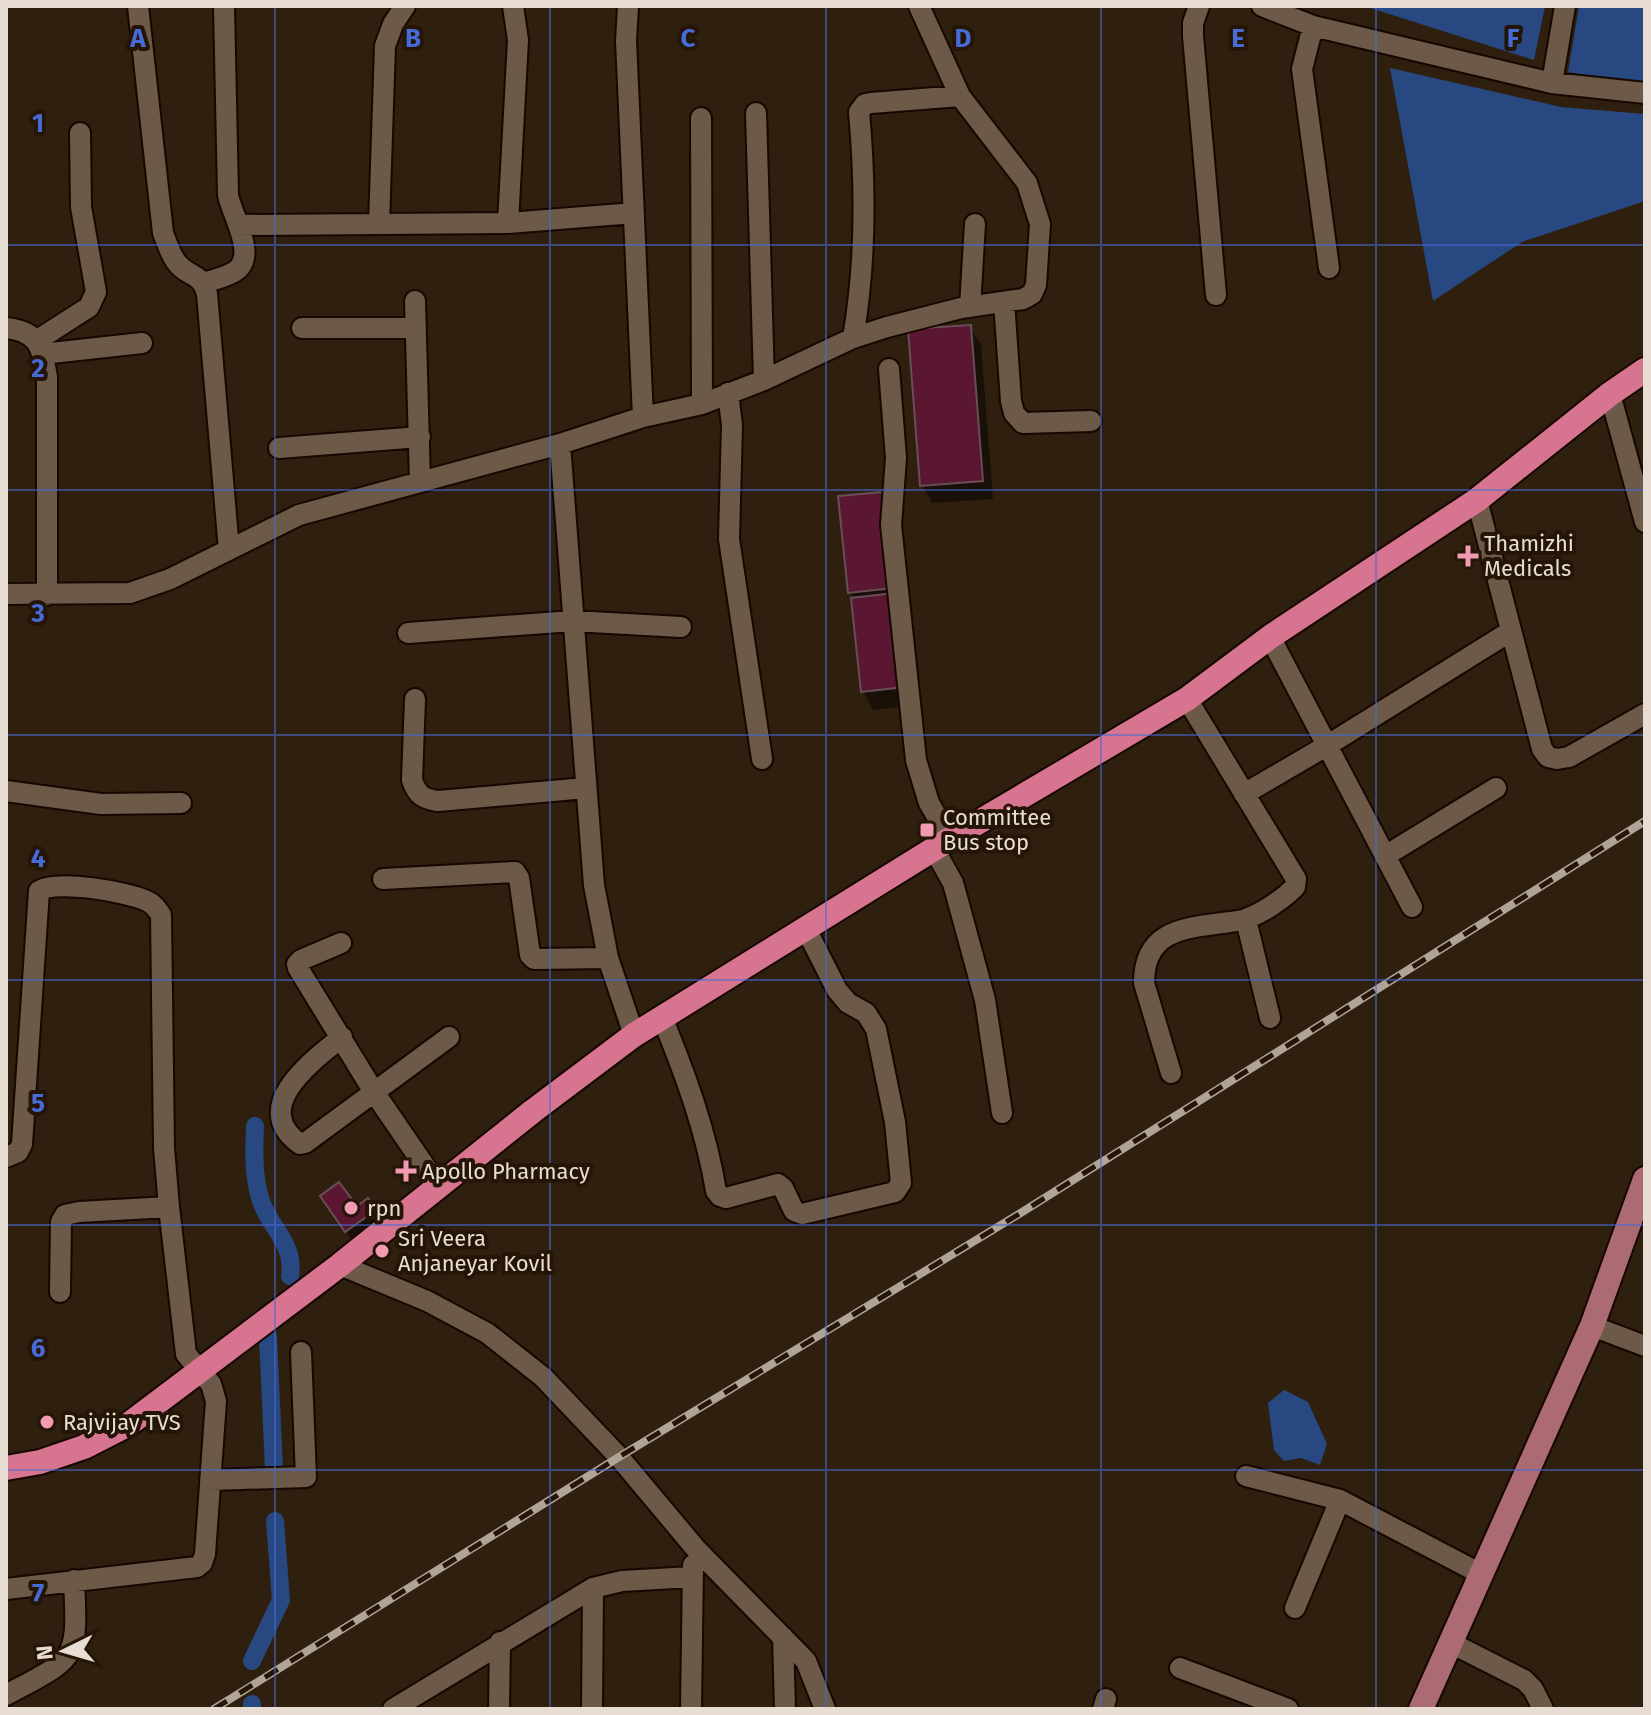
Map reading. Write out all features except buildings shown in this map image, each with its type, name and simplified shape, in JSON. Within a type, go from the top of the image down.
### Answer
[{"type":"highway","points":[[6,1468],[40,1462],[84,1447],[129,1424],[340,1265],[634,1035],[805,927],[1187,699],[1270,637],[1477,500],[1610,394],[1645,370]]},
{"type":"main road","points":[[1421,1709],[1592,1326],[1645,1179]]},
{"type":"street","points":[[138,6],[163,233],[176,261],[204,283],[229,550]]},
{"type":"street","points":[[204,283],[236,271],[242,264],[245,242],[228,195],[224,6]]},
{"type":"street","points":[[379,224],[385,46],[393,24],[405,6]]},
{"type":"street","points":[[508,223],[518,40],[513,6]]},
{"type":"street","points":[[628,6],[626,41],[643,417]]},
{"type":"street","points":[[6,594],[130,593],[170,579],[299,515],[560,444],[643,417],[702,404],[764,380],[853,338],[970,307],[1023,299],[1032,294],[1036,285],[1040,224],[1027,183],[960,96],[919,6]]},
{"type":"street","points":[[1199,6],[1193,23],[1193,36],[1216,295]]},
{"type":"street","points":[[1262,6],[1313,26],[1552,83],[1645,93]]},
{"type":"street","points":[[1552,83],[1565,6]]},
{"type":"street","points":[[1313,26],[1302,69],[1329,268]]},
{"type":"street","points":[[853,338],[863,256],[864,172],[859,112],[871,103],[960,96]]},
{"type":"street","points":[[756,113],[764,380]]},
{"type":"street","points":[[701,118],[702,404]]},
{"type":"street","points":[[39,347],[89,307],[96,292],[81,207],[80,133]]},
{"type":"street","points":[[238,225],[508,223],[634,213]]},
{"type":"street","points":[[970,307],[975,224]]},
{"type":"street","points":[[415,301],[420,482]]},
{"type":"street","points":[[1004,302],[1011,401],[1017,419],[1023,423],[1091,421]]},
{"type":"street","points":[[6,328],[22,331],[39,347],[47,377],[47,595]]},
{"type":"street","points":[[302,328],[416,328]]},
{"type":"street","points":[[39,347],[142,343]]},
{"type":"street","points":[[889,369],[896,458],[891,525],[916,760],[985,1000],[1002,1113]]},
{"type":"street","points":[[728,393],[732,425],[729,539],[762,759]]},
{"type":"street","points":[[1610,394],[1645,522]]},
{"type":"street","points":[[279,448],[420,437]]},
{"type":"street","points":[[560,444],[594,885],[608,958],[634,1035]]},
{"type":"street","points":[[1477,500],[1542,749],[1548,757],[1569,757],[1645,714]]},
{"type":"street","points":[[408,633],[573,621],[681,627]]},
{"type":"street","points":[[1244,794],[1511,631]]},
{"type":"street","points":[[1270,637],[1412,907]]},
{"type":"street","points":[[415,699],[412,780],[416,792],[426,799],[438,801],[586,788]]},
{"type":"street","points":[[1171,1073],[1144,983],[1153,946],[1159,939],[1174,932],[1246,920],[1288,894],[1295,887],[1296,879],[1187,699]]},
{"type":"street","points":[[1385,856],[1496,788]]},
{"type":"street","points":[[6,791],[101,804],[181,803]]},
{"type":"street","points":[[383,879],[515,872],[519,878],[530,955],[534,959],[608,958]]},
{"type":"street","points":[[6,1157],[18,1152],[22,1144],[39,891],[48,886],[93,888],[145,900],[154,905],[161,915],[164,1148],[186,1354],[211,1384],[216,1401],[205,1554],[197,1567],[6,1589]]},
{"type":"street","points":[[1246,920],[1270,1018]]},
{"type":"street","points":[[662,1017],[684,1071],[720,1196],[726,1198],[778,1184],[794,1211],[802,1214],[895,1192],[901,1183],[895,1122],[876,1029],[866,1013],[848,1003],[837,990],[805,927]]},
{"type":"street","points":[[341,943],[301,960],[297,966],[374,1092],[439,1187]]},
{"type":"street","points":[[342,1037],[308,1064],[291,1085],[279,1109],[281,1119],[296,1141],[305,1143],[449,1037]]},
{"type":"street","points":[[60,1292],[61,1222],[65,1215],[70,1212],[169,1207]]},
{"type":"street","points":[[340,1265],[427,1301],[487,1333],[543,1377],[619,1457],[696,1549],[806,1661],[825,1709]]},
{"type":"street","points":[[1592,1326],[1645,1346]]},
{"type":"street","points":[[210,1480],[306,1477],[301,1352]]},
{"type":"street","points":[[1246,1476],[1340,1500],[1481,1574]]},
{"type":"street","points":[[1295,1608],[1340,1500]]},
{"type":"street","points":[[691,1709],[692,1577],[696,1549]]},
{"type":"street","points":[[397,1708],[500,1642],[593,1588],[622,1581],[692,1577]]},
{"type":"street","points":[[6,1695],[53,1670],[74,1647],[77,1631],[74,1580]]},
{"type":"street","points":[[592,1709],[593,1588]]},
{"type":"street","points":[[783,1637],[785,1709]]},
{"type":"street","points":[[499,1709],[500,1642]]},
{"type":"street","points":[[1451,1643],[1524,1680],[1533,1689],[1543,1709]]},
{"type":"street","points":[[1180,1668],[1288,1709]]},
{"type":"water","points":[[1364,6],[1545,6],[1534,60]]},
{"type":"water","points":[[1579,6],[1645,6],[1645,87],[1568,72]]},
{"type":"water","points":[[1390,68],[1561,107],[1645,114],[1645,201],[1522,242],[1433,301]]},
{"type":"water","points":[[1284,1390],[1308,1402],[1327,1444],[1320,1465],[1301,1458],[1284,1461],[1274,1450],[1268,1403]]},
{"type":"waterway","points":[[255,1126],[258,1192],[265,1211],[286,1245],[291,1264],[290,1276]]},
{"type":"waterway","points":[[268,1337],[274,1469]]},
{"type":"waterway","points":[[252,1661],[281,1600],[275,1521]]},
{"type":"waterway","points":[[252,1704],[252,1709]]},
{"type":"railway","points":[[214,1709],[619,1457],[1019,1214],[1645,821]]},
{"type":"place","name":"Thamizhi Medicals","points":[[1468,556]]},
{"type":"place","name":"Committee Bus stop","points":[[927,830]]},
{"type":"place","name":"Apollo Pharmacy","points":[[406,1171]]},
{"type":"place","name":"rpn","points":[[351,1208]]},
{"type":"place","name":"Sri Veera Anjaneyar Kovil","points":[[382,1251]]},
{"type":"place","name":"Rajvijay TVS","points":[[47,1422]]}]
